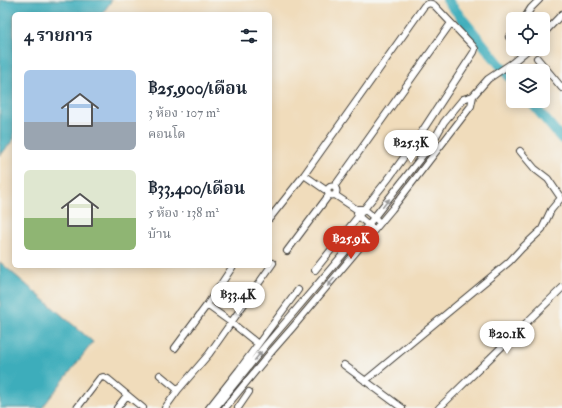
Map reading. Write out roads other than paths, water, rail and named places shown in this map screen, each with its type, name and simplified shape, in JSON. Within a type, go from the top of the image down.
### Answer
[{"type":"street","points":[[528,12],[539,0]]},
{"type":"street","points":[[272,215],[304,174],[424,6],[428,4],[434,5],[473,46],[475,49],[473,55],[390,178],[315,270]]},
{"type":"street","points":[[550,27],[562,14]]},
{"type":"street","points":[[287,251],[330,194],[336,191],[334,187],[451,23]]},
{"type":"street","points":[[225,408],[392,209],[471,106],[473,96],[488,79],[520,56]]},
{"type":"street","points":[[537,58],[562,88]]},
{"type":"street","points":[[215,408],[266,345],[374,218],[423,155],[444,122],[463,99],[473,96]]},
{"type":"street","points":[[441,128],[449,135]]},
{"type":"street","points":[[365,381],[509,262],[542,229],[551,210],[562,198],[548,179],[535,169],[520,151]]},
{"type":"street","points":[[304,174],[330,194],[356,209],[364,210],[380,223]]},
{"type":"street","points":[[356,209],[358,216],[374,230]]},
{"type":"street","points":[[175,348],[207,305],[232,268]]},
{"type":"street","points":[[165,408],[178,390],[210,354],[270,268]]},
{"type":"street","points":[[438,408],[562,288]]},
{"type":"street","points":[[209,408],[298,290]]},
{"type":"street","points":[[207,305],[258,344]]},
{"type":"street","points":[[266,345],[272,351]]},
{"type":"street","points":[[344,365],[402,408]]},
{"type":"street","points":[[160,376],[178,390]]},
{"type":"street","points":[[77,408],[100,378],[103,377],[108,379],[143,408]]},
{"type":"street","points":[[238,408],[249,392]]},
{"type":"street","points":[[117,408],[127,395]]},
{"type":"water","points":[[0,0],[112,0],[103,12],[12,12],[12,141],[0,156]]},
{"type":"water","points":[[0,262],[93,342],[42,408],[0,408]]},
{"type":"waterway","points":[[447,0],[506,72]]},
{"type":"waterway","points":[[536,108],[562,139]]}]
